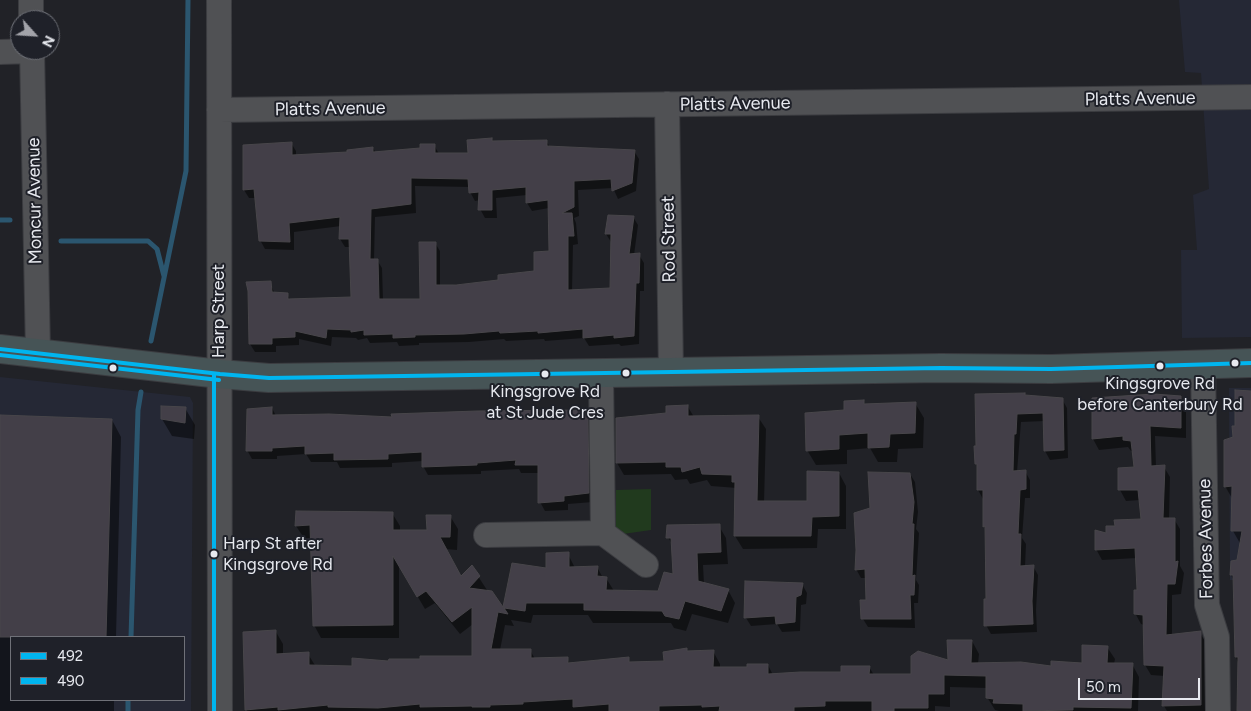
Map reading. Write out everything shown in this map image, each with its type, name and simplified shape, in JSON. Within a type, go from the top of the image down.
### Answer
[{"type":"main road","points":[[0,349],[270,378],[942,368],[1051,370],[1251,363]]},
{"type":"street","name":"Harp Street","points":[[219,0],[220,711]]},
{"type":"street","name":"Moncur Avenue","points":[[32,60],[38,353]]},
{"type":"street","name":"Platts Avenue","points":[[219,110],[1251,98]]},
{"type":"street","name":"Rod Street","points":[[667,104],[671,373]]},
{"type":"street","name":"Forbes Avenue","points":[[1203,365],[1207,605],[1217,637],[1218,711]]},
{"type":"street","points":[[601,374],[604,533]]},
{"type":"street","points":[[486,535],[604,533],[646,565]]},
{"type":"shaded area","points":[[1179,0],[1251,0],[1251,337],[1182,338],[1181,250],[1197,250],[1193,195],[1209,189],[1201,73],[1185,72]]},
{"type":"shaded area","points":[[0,377],[190,397],[193,403],[191,711],[0,711]]},
{"type":"shaded area","points":[[1229,388],[1251,388],[1251,580],[1230,580]]},
{"type":"green space","points":[[651,489],[651,530],[616,535],[616,490]]},
{"type":"building","points":[[492,138],[492,141],[547,140],[547,146],[635,150],[632,183],[612,191],[611,179],[574,181],[574,207],[562,213],[572,213],[574,236],[568,236],[568,290],[610,288],[611,234],[605,234],[608,215],[634,216],[629,254],[640,253],[639,283],[636,283],[634,336],[614,338],[614,335],[583,338],[583,329],[538,333],[538,331],[500,333],[499,331],[415,335],[415,337],[393,338],[393,334],[364,335],[364,330],[351,332],[351,330],[327,329],[326,338],[295,331],[295,337],[272,338],[272,344],[249,344],[248,291],[246,282],[271,281],[272,292],[288,293],[288,299],[351,297],[349,239],[339,239],[340,217],[289,223],[290,242],[259,241],[254,189],[243,190],[243,145],[292,142],[292,155],[347,152],[347,150],[373,147],[373,152],[420,148],[420,144],[435,144],[435,153],[468,153],[467,140]],"holes":[[[411,178],[468,179],[469,193],[479,192],[478,210],[492,210],[492,190],[526,187],[526,203],[548,200],[549,251],[534,252],[534,271],[498,275],[498,280],[456,285],[436,285],[436,242],[419,242],[420,299],[379,299],[378,259],[370,259],[371,209],[411,204]]]},
{"type":"building","points":[[1235,390],[1251,391],[1251,711],[1237,711],[1238,657],[1235,657],[1233,575],[1230,575],[1231,561],[1237,560],[1242,531],[1231,531],[1232,486],[1224,487],[1224,440],[1233,437],[1232,426],[1235,426]]},
{"type":"building","points":[[1025,393],[1025,395],[1063,398],[1064,450],[1044,451],[1043,413],[1017,414],[1016,434],[1014,434],[1013,471],[1026,470],[1026,489],[1020,490],[1018,534],[1021,534],[1020,566],[1034,565],[1033,624],[984,626],[984,599],[986,599],[985,526],[983,527],[983,490],[977,490],[977,464],[975,464],[975,394]]},
{"type":"building","points":[[1154,394],[1181,396],[1181,428],[1150,426],[1151,466],[1165,465],[1163,518],[1175,518],[1175,562],[1178,561],[1175,584],[1167,584],[1166,635],[1201,631],[1201,705],[1162,706],[1164,666],[1144,665],[1143,615],[1134,614],[1134,590],[1137,590],[1135,548],[1095,550],[1095,530],[1106,533],[1106,526],[1115,526],[1114,520],[1141,519],[1138,490],[1118,490],[1118,468],[1134,467],[1131,441],[1123,440],[1123,436],[1092,439],[1092,398]]},
{"type":"building","points":[[864,400],[864,404],[916,402],[915,433],[890,434],[889,447],[868,448],[868,433],[839,435],[839,449],[806,451],[805,413],[844,410],[844,401]]},
{"type":"building","points":[[688,405],[688,416],[759,415],[757,501],[807,501],[807,471],[839,472],[839,516],[812,517],[811,536],[734,536],[735,482],[732,482],[732,475],[702,474],[700,467],[682,472],[681,467],[666,467],[666,462],[616,463],[616,418],[666,413],[666,406]]},
{"type":"building","points":[[161,406],[186,407],[185,423],[161,419]]},
{"type":"building","points":[[272,407],[272,415],[329,414],[392,417],[391,414],[588,410],[589,493],[564,496],[564,501],[538,503],[538,465],[515,465],[516,460],[477,463],[477,465],[422,467],[422,452],[388,454],[388,459],[334,460],[334,453],[305,454],[305,446],[272,448],[272,451],[246,451],[247,409]]},
{"type":"building","points":[[0,415],[112,419],[106,636],[0,637]]},
{"type":"building","points":[[868,472],[910,473],[914,502],[912,576],[915,575],[914,595],[910,595],[911,619],[861,619],[860,600],[866,600],[865,569],[855,570],[854,513],[870,508]]},
{"type":"building","points":[[296,511],[393,512],[393,530],[427,530],[426,515],[451,515],[450,537],[440,537],[461,576],[472,565],[480,576],[469,588],[492,591],[503,607],[512,563],[546,568],[546,553],[569,552],[569,567],[598,566],[597,576],[607,577],[606,590],[658,591],[664,572],[673,574],[671,538],[666,538],[667,525],[720,524],[721,552],[697,553],[698,581],[729,589],[721,611],[685,601],[679,619],[665,616],[662,611],[584,610],[584,603],[526,603],[525,611],[504,608],[508,614],[498,612],[491,649],[531,649],[531,658],[568,657],[568,663],[629,657],[629,662],[664,661],[663,652],[687,648],[687,651],[714,650],[713,667],[747,667],[747,664],[768,664],[768,674],[841,672],[841,666],[870,666],[869,674],[911,674],[911,656],[918,651],[948,660],[947,640],[972,640],[971,663],[1021,662],[1051,666],[1051,661],[1082,663],[1082,645],[1108,646],[1107,663],[1133,663],[1131,708],[1073,707],[1073,710],[1023,711],[1023,704],[993,703],[994,699],[986,698],[986,676],[944,675],[944,694],[928,694],[928,708],[894,708],[894,711],[872,711],[872,701],[825,701],[825,706],[794,707],[794,711],[719,711],[720,706],[702,707],[702,705],[659,706],[659,711],[609,711],[609,704],[573,707],[573,699],[490,705],[490,707],[420,707],[420,704],[378,708],[328,707],[328,705],[278,710],[278,707],[245,710],[243,632],[276,630],[276,654],[309,652],[309,665],[352,666],[352,658],[388,661],[389,659],[420,659],[420,656],[472,656],[472,607],[452,622],[426,591],[417,597],[393,556],[393,625],[313,626],[310,525],[295,526]]},
{"type":"building","points":[[745,581],[803,583],[801,595],[796,597],[795,622],[776,624],[775,616],[744,618]]},
{"type":"waterway","points":[[151,341],[186,171],[188,0]]},
{"type":"waterway","points":[[0,220],[10,220]]},
{"type":"waterway","points":[[61,241],[148,241],[157,249],[164,276]]},
{"type":"waterway","points":[[131,636],[138,410],[141,392]]},
{"type":"waterway","points":[[128,701],[128,711]]},
{"type":"transit line","name":"492","points":[[0,349],[269,378],[941,368],[1051,369],[1251,363]]},
{"type":"transit line","name":"490","points":[[0,355],[219,380]]},
{"type":"transit line","name":"490","points":[[214,374],[214,711]]},
{"type":"place","name":"Kingsgrove Rd before Canterbury Rd","points":[[1160,366]]},
{"type":"place","name":"Kingsgrove Rd at St Jude Cres","points":[[545,374]]},
{"type":"place","name":"Harp St after Kingsgrove Rd","points":[[214,554]]}]
